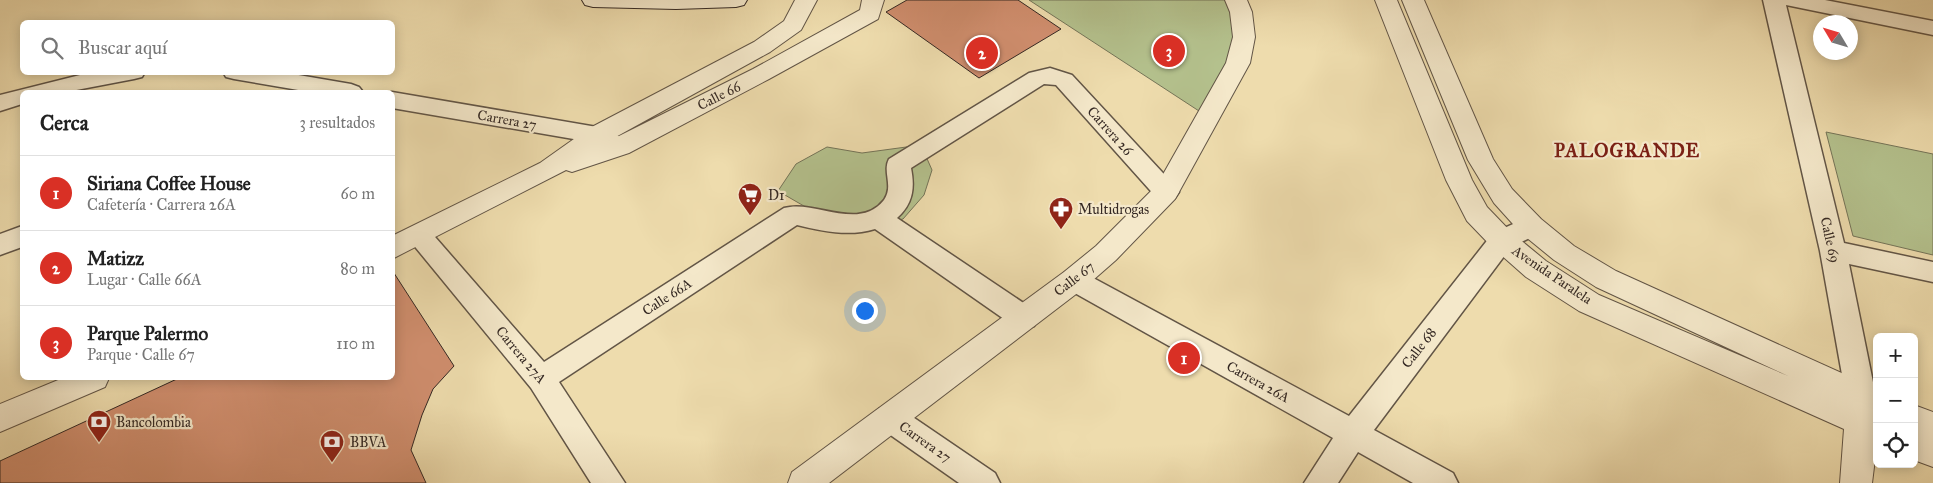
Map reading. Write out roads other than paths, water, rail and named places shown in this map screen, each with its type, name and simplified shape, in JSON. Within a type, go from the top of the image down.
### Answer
[{"type":"street","points":[[593,0],[676,2],[736,0]]},
{"type":"street","name":"Calle 66","points":[[395,248],[420,237],[549,170],[597,135],[762,47],[793,25],[806,0]]},
{"type":"street","name":"Calle 66","points":[[549,170],[620,147],[761,74],[870,14],[873,0]]},
{"type":"street","name":"Calle 67","points":[[804,483],[1074,280],[1106,253],[1166,192],[1238,63],[1244,37],[1241,12],[1236,0]]},
{"type":"street","name":"Avenida Paralela","points":[[1386,0],[1459,180],[1477,214],[1502,240],[1536,269],[1589,302],[1869,413]]},
{"type":"street","name":"Avenida Paralela","points":[[1413,0],[1481,160],[1503,196],[1531,226],[1564,253],[1606,279],[1869,413]]},
{"type":"street","name":"Calle 69","points":[[1774,0],[1869,413],[1856,483]]},
{"type":"street","points":[[1792,0],[1933,28]]},
{"type":"street","points":[[45,90],[117,75]]},
{"type":"street","points":[[252,75],[339,90]]},
{"type":"street","name":"Carrera 26","points":[[880,219],[893,205],[901,192],[898,165],[1037,78],[1050,76],[1064,80],[1166,192]]},
{"type":"street","points":[[0,103],[20,97]]},
{"type":"street","name":"Carrera 27","points":[[395,101],[597,135],[620,147]]},
{"type":"street","name":"Calle 66A","points":[[541,378],[793,215],[822,222],[853,224],[880,219]]},
{"type":"street","points":[[880,219],[1024,318]]},
{"type":"street","name":"Calle 68","points":[[1320,483],[1353,434],[1502,240],[1531,226]]},
{"type":"street","points":[[0,245],[20,237]]},
{"type":"street","name":"Carrera 27A","points":[[420,237],[541,378],[609,483]]},
{"type":"street","points":[[1833,251],[1933,272]]},
{"type":"street","name":"Carrera 26A","points":[[1074,280],[1442,483]]},
{"type":"street","points":[[0,418],[89,380]]},
{"type":"street","name":"Carrera 27","points":[[890,418],[984,483]]},
{"type":"street","points":[[1918,420],[1933,426]]},
{"type":"street","points":[[1918,447],[1933,454]]},
{"type":"place","name":"Parque Palermo","points":[[1169,51]]},
{"type":"place","name":"Matizz","points":[[982,53]]},
{"type":"place","name":"D1","points":[[750,216]]},
{"type":"place","name":"Multidrogas","points":[[1061,230]]},
{"type":"place","name":"Siriana Coffee House","points":[[1184,358]]},
{"type":"place","name":"Bancolombia","points":[[99,443]]},
{"type":"place","name":"BBVA","points":[[332,463]]},
{"type":"district","name":"PALOGRANDE","points":[[1627,150]]}]
